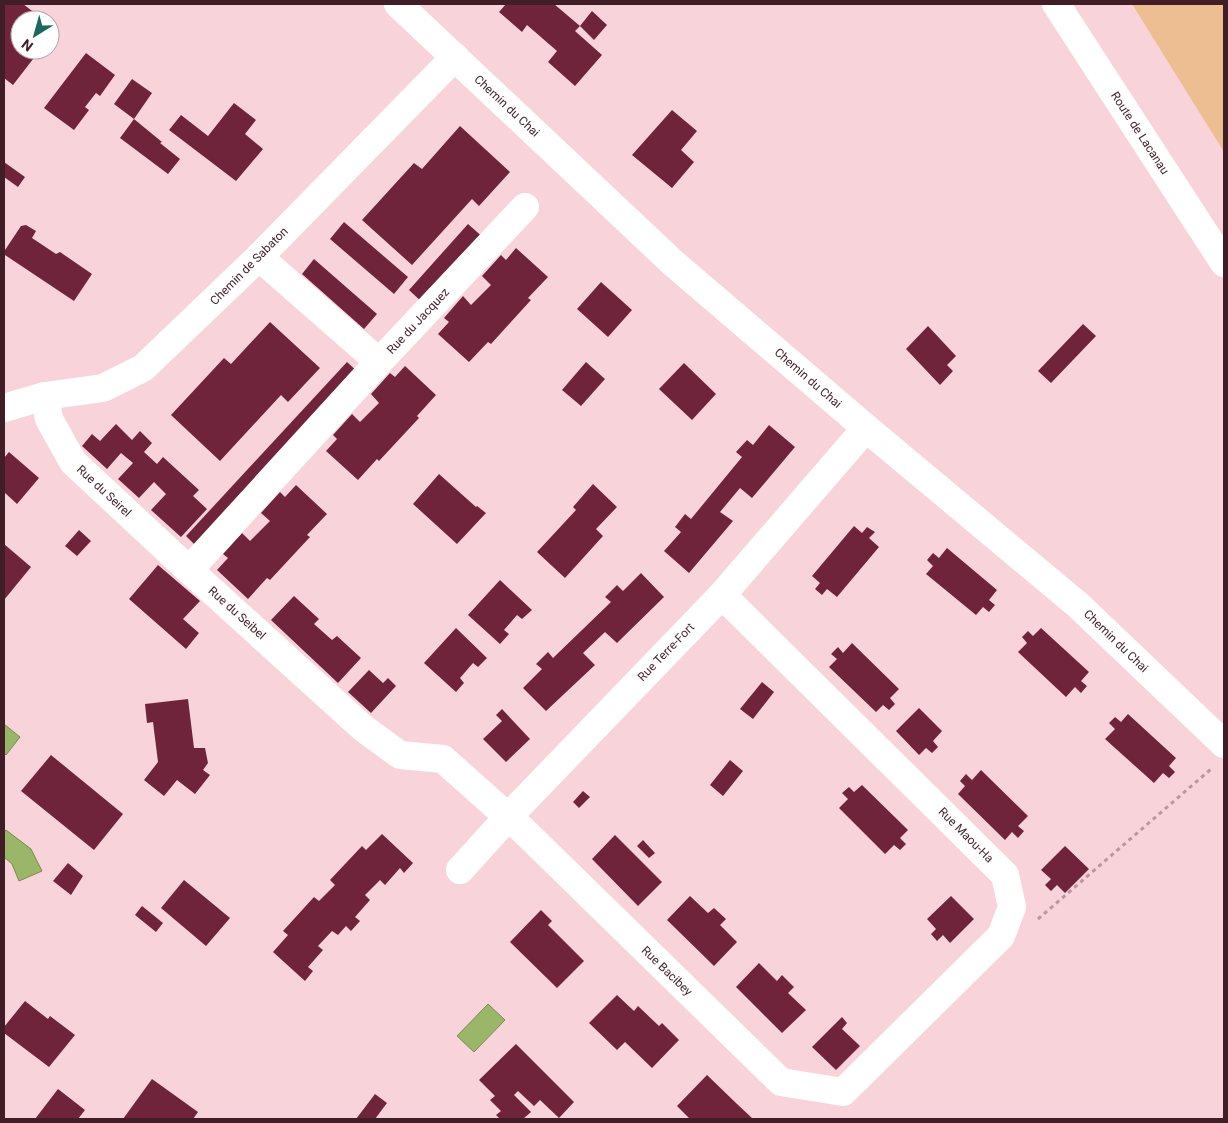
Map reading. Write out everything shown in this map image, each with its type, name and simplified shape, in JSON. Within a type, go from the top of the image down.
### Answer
[{"type":"street","name":"Chemin du Chai","points":[[398,4],[672,262],[866,428],[1078,605],[1221,754]]},
{"type":"street","name":"Route de Lacanau","points":[[1056,4],[1224,263]]},
{"type":"street","name":"Chemin de Sabaton","points":[[4,408],[45,396],[103,388],[143,368],[259,257],[455,57]]},
{"type":"street","name":"Rue du Jacquez","points":[[259,257],[379,362],[525,207]]},
{"type":"street","points":[[189,570],[379,362]]},
{"type":"street","name":"Rue du Seirel","points":[[45,396],[49,419],[72,462],[189,570]]},
{"type":"street","name":"Rue Terre-Fort","points":[[460,870],[508,817],[722,595],[866,428]]},
{"type":"street","name":"Rue du Seibel","points":[[189,570],[363,728],[400,755],[443,759],[508,817]]},
{"type":"street","name":"Rue Maou-Ha","points":[[722,595],[1005,874],[1012,906],[1001,936],[843,1092]]},
{"type":"street","name":"Rue Bacibey","points":[[508,817],[781,1082],[843,1092]]},
{"type":"path","points":[[1001,936],[1042,918],[1221,754]]},
{"type":"shaded area","points":[[1132,4],[1224,4],[1224,152]]},
{"type":"shaded area","points":[[4,724],[20,737],[6,755],[4,753]]},
{"type":"shaded area","points":[[6,830],[31,849],[42,871],[19,881],[12,864],[4,857],[4,833]]},
{"type":"shaded area","points":[[488,1004],[505,1020],[474,1052],[457,1036]]},
{"type":"building","points":[[4,4],[23,4],[31,10],[10,10],[10,60],[32,60],[13,85],[4,78]]},
{"type":"building","points":[[506,4],[554,4],[580,26],[575,31],[602,55],[575,86],[548,62],[557,51],[527,25],[522,32],[499,12]]},
{"type":"building","points":[[592,11],[607,25],[594,40],[580,26]]},
{"type":"building","points":[[86,53],[115,75],[100,96],[96,93],[85,107],[89,110],[74,130],[44,108]]},
{"type":"building","points":[[132,79],[152,93],[134,119],[114,104]]},
{"type":"building","points":[[234,103],[256,120],[245,134],[263,149],[236,181],[169,130],[181,115],[208,136]]},
{"type":"building","points":[[672,110],[697,131],[681,150],[694,162],[672,188],[632,155]]},
{"type":"building","points":[[134,119],[180,159],[168,174],[120,138]]},
{"type":"building","points":[[460,126],[510,172],[479,206],[472,199],[412,265],[362,220],[414,163],[422,169]]},
{"type":"building","points":[[4,162],[25,177],[18,187],[4,177]]},
{"type":"building","points":[[344,222],[408,277],[394,294],[330,239]]},
{"type":"building","points":[[468,224],[485,239],[425,305],[409,290]]},
{"type":"building","points":[[26,225],[36,231],[32,238],[56,254],[60,252],[92,274],[74,301],[5,255],[5,250],[21,226]]},
{"type":"building","points":[[516,248],[548,277],[528,298],[531,300],[491,344],[488,342],[469,362],[438,334],[449,322],[444,318],[463,296],[471,305],[491,285],[482,276],[501,255],[506,260]]},
{"type":"building","points":[[314,259],[377,314],[364,329],[302,274]]},
{"type":"building","points":[[601,282],[632,310],[608,337],[577,309]]},
{"type":"building","points":[[270,322],[320,368],[288,402],[281,395],[220,461],[171,415],[224,358],[231,364]]},
{"type":"building","points":[[1083,324],[1096,336],[1051,383],[1038,371]]},
{"type":"building","points":[[928,326],[956,356],[947,365],[953,371],[940,385],[906,349]]},
{"type":"building","points":[[347,362],[360,374],[199,549],[186,536]]},
{"type":"building","points":[[586,362],[605,379],[581,406],[562,390]]},
{"type":"building","points":[[684,363],[716,394],[692,420],[659,389]]},
{"type":"building","points":[[405,366],[436,395],[417,416],[419,418],[379,461],[377,459],[358,480],[326,451],[337,439],[333,435],[352,414],[360,422],[379,403],[371,394],[390,373],[395,377]]},
{"type":"building","points":[[116,424],[132,440],[140,431],[152,443],[144,452],[157,464],[163,457],[199,490],[193,496],[207,509],[181,537],[151,510],[166,494],[154,482],[139,498],[118,479],[133,463],[121,453],[107,469],[82,446],[92,434],[100,441]]},
{"type":"building","points":[[769,425],[795,447],[752,498],[740,488],[720,512],[733,521],[689,573],[664,551],[681,532],[675,527],[685,514],[691,519],[742,457],[736,452],[747,440],[753,445]]},
{"type":"building","points":[[9,452],[39,478],[17,504],[4,492],[4,458]]},
{"type":"building","points":[[439,474],[476,507],[486,513],[457,544],[413,504]]},
{"type":"building","points":[[593,484],[617,507],[596,529],[603,536],[565,578],[537,552],[576,510],[573,507]]},
{"type":"building","points":[[296,485],[327,514],[307,535],[310,537],[270,580],[267,578],[248,599],[217,570],[228,558],[223,554],[242,533],[250,541],[270,521],[261,513],[280,492],[285,497]]},
{"type":"building","points":[[854,526],[862,533],[867,527],[875,532],[869,538],[879,547],[837,597],[827,589],[822,595],[815,589],[820,583],[812,576]]},
{"type":"building","points":[[79,530],[91,541],[77,556],[65,546]]},
{"type":"building","points":[[4,544],[31,567],[4,600]]},
{"type":"building","points":[[947,548],[997,590],[989,600],[995,605],[989,612],[983,607],[976,615],[926,574],[933,566],[927,560],[933,553],[939,558]]},
{"type":"building","points":[[158,565],[200,601],[183,619],[199,633],[186,649],[129,599]]},
{"type":"building","points":[[641,573],[664,597],[617,643],[605,632],[583,653],[595,665],[546,711],[523,688],[542,669],[536,664],[548,652],[553,658],[611,602],[605,597],[617,585],[623,591]]},
{"type":"building","points":[[500,580],[532,610],[522,619],[517,615],[504,630],[509,634],[500,644],[468,615]]},
{"type":"building","points":[[294,596],[319,619],[314,624],[332,640],[337,636],[361,658],[338,683],[271,620]]},
{"type":"building","points":[[456,628],[487,658],[478,667],[473,663],[460,678],[464,683],[456,692],[424,663]]},
{"type":"building","points":[[1041,628],[1089,672],[1081,681],[1087,686],[1081,693],[1075,687],[1066,697],[1018,652],[1027,643],[1022,637],[1028,631],[1033,636]]},
{"type":"building","points":[[852,643],[899,689],[890,698],[895,704],[889,710],[883,705],[876,712],[829,667],[837,659],[831,654],[838,647],[843,653]]},
{"type":"building","points":[[369,670],[383,683],[388,678],[396,686],[371,713],[348,692]]},
{"type":"building","points":[[762,682],[774,692],[753,719],[740,709]]},
{"type":"building","points":[[188,699],[194,748],[205,748],[208,763],[203,770],[210,775],[195,794],[177,780],[164,796],[144,780],[158,762],[153,722],[147,723],[145,704]]},
{"type":"building","points":[[919,708],[942,731],[933,741],[938,747],[932,753],[926,748],[919,755],[896,731]]},
{"type":"building","points":[[502,709],[530,739],[506,762],[483,739],[502,721],[496,715]]},
{"type":"building","points":[[1128,714],[1176,758],[1169,766],[1175,772],[1169,778],[1163,773],[1154,783],[1105,739],[1115,729],[1109,723],[1115,717],[1121,722]]},
{"type":"building","points":[[51,755],[123,814],[94,850],[21,791]]},
{"type":"building","points":[[730,760],[743,771],[723,796],[710,785]]},
{"type":"building","points":[[981,770],[1028,816],[1018,826],[1024,831],[1018,838],[1012,832],[1005,840],[958,794],[965,786],[960,781],[966,774],[972,780]]},
{"type":"building","points":[[862,785],[908,830],[900,838],[906,844],[900,850],[894,845],[885,854],[839,808],[848,799],[842,793],[849,787],[854,792]]},
{"type":"building","points":[[583,791],[590,797],[579,808],[573,802]]},
{"type":"building","points":[[382,834],[413,863],[404,873],[400,868],[385,885],[380,880],[365,895],[370,900],[355,917],[360,921],[351,931],[346,926],[338,935],[332,931],[318,946],[323,950],[308,967],[313,971],[305,981],[273,952],[288,935],[283,931],[314,897],[319,901],[335,885],[330,880],[362,846],[366,850]]},
{"type":"building","points":[[615,835],[662,882],[638,906],[592,859]]},
{"type":"building","points":[[643,840],[655,853],[649,858],[637,846]]},
{"type":"building","points":[[1065,846],[1089,869],[1065,893],[1057,885],[1051,891],[1045,885],[1051,879],[1041,870]]},
{"type":"building","points":[[68,863],[83,876],[71,895],[53,881]]},
{"type":"building","points":[[184,880],[230,918],[206,946],[161,908]]},
{"type":"building","points":[[690,896],[708,913],[714,908],[726,919],[720,925],[737,942],[714,966],[667,920]]},
{"type":"building","points":[[951,896],[974,919],[950,943],[943,935],[937,941],[931,934],[936,929],[927,919]]},
{"type":"building","points":[[142,906],[163,923],[156,932],[135,915]]},
{"type":"building","points":[[541,910],[552,921],[548,925],[584,961],[557,988],[510,942]]},
{"type":"building","points":[[759,963],[777,981],[782,975],[794,987],[788,993],[806,1010],[782,1033],[736,987]]},
{"type":"building","points":[[617,995],[634,1011],[638,1006],[659,1026],[662,1023],[679,1040],[652,1068],[625,1042],[617,1050],[589,1023]]},
{"type":"building","points":[[25,1001],[48,1019],[50,1016],[75,1035],[49,1067],[4,1033],[4,1027]]},
{"type":"building","points":[[842,1017],[847,1023],[842,1029],[860,1046],[836,1070],[812,1047]]},
{"type":"building","points":[[516,1044],[574,1102],[559,1118],[540,1100],[534,1106],[518,1091],[514,1095],[531,1112],[523,1119],[500,1119],[496,1115],[501,1111],[490,1100],[495,1096],[479,1080]]},
{"type":"building","points":[[707,1075],[753,1119],[690,1119],[677,1106]]},
{"type":"building","points":[[152,1079],[198,1112],[193,1119],[123,1119]]},
{"type":"building","points":[[58,1089],[85,1110],[78,1119],[35,1119]]},
{"type":"building","points":[[375,1094],[387,1103],[375,1119],[356,1119]]}]
